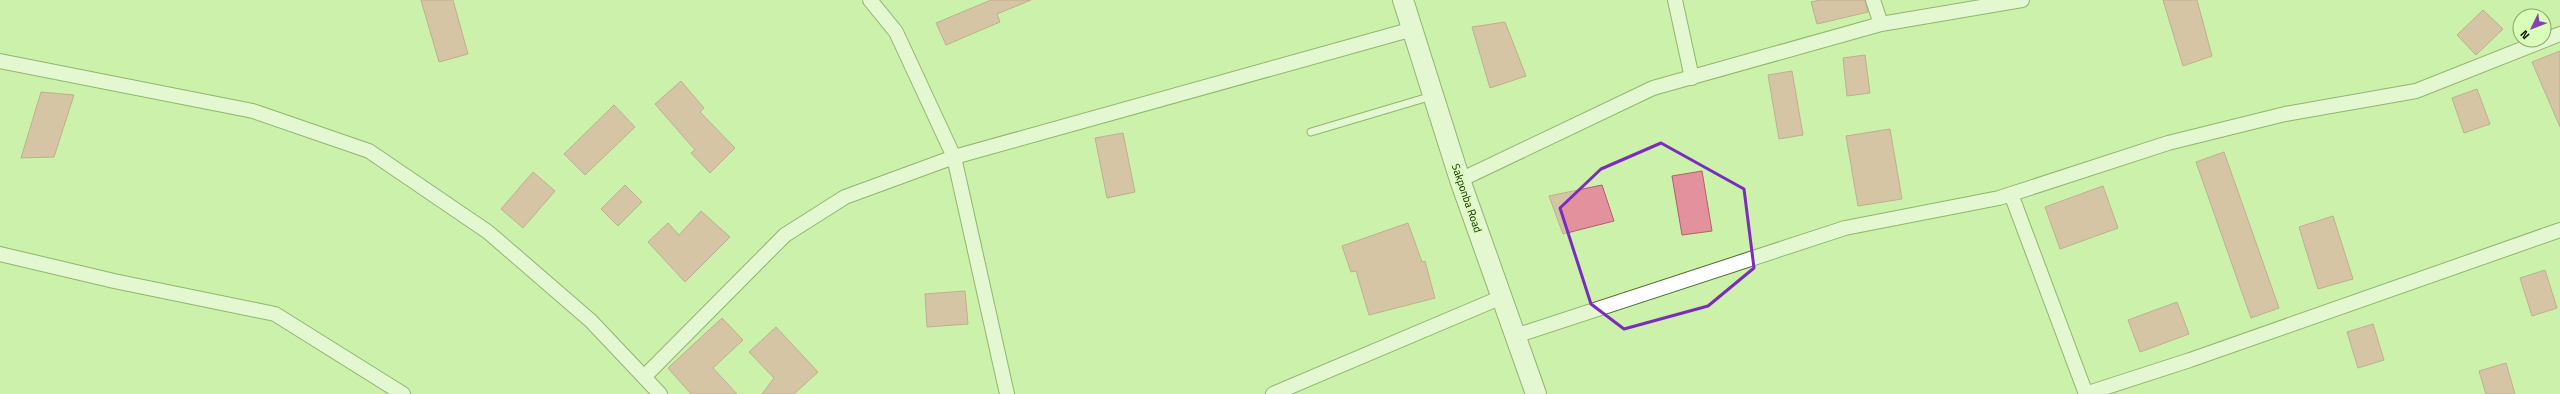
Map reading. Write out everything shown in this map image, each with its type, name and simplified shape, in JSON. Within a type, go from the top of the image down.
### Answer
[{"type":"main road","name":"Sakponba Road","points":[[1403,0],[1414,29],[1460,180],[1536,394]]},
{"type":"street","points":[[870,0],[896,32],[954,157],[1007,394]]},
{"type":"street","points":[[1675,0],[1692,78]]},
{"type":"street","points":[[1873,0],[1881,24]]},
{"type":"street","points":[[1460,180],[1653,88],[1881,24],[2022,0]]},
{"type":"street","points":[[644,377],[785,235],[845,197],[954,157],[1414,29]]},
{"type":"street","points":[[1515,336],[1845,228],[1999,198],[2168,143],[2284,114],[2416,90],[2560,34]]},
{"type":"street","points":[[0,61],[253,111],[368,151],[488,232],[591,321],[660,394]]},
{"type":"street","points":[[2011,194],[2085,394],[2197,357],[2560,230]]},
{"type":"street","points":[[0,254],[114,281],[274,314],[403,394]]},
{"type":"street","points":[[1273,394],[1502,297]]},
{"type":"lane","points":[[1311,132],[1434,95]]},
{"type":"highlighted area","points":[[1661,143],[1744,189],[1754,268],[1708,306],[1624,329],[1591,304],[1560,208],[1601,169]]},
{"type":"building","points":[[421,0],[453,0],[468,54],[439,62]]},
{"type":"building","points":[[991,0],[1031,0],[997,14],[1000,22],[946,45],[936,23]]},
{"type":"building","points":[[1820,0],[1865,0],[1868,12],[1817,24],[1811,2]]},
{"type":"building","points":[[2163,0],[2197,0],[2212,56],[2183,66]]},
{"type":"building","points":[[2483,10],[2503,29],[2476,55],[2457,35]]},
{"type":"building","points":[[1505,22],[1526,76],[1490,88],[1472,27]]},
{"type":"building","points":[[2560,51],[2560,127],[2532,62]]},
{"type":"building","points":[[1865,55],[1870,93],[1847,96],[1843,58]]},
{"type":"building","points":[[1792,71],[1803,135],[1779,139],[1768,75]]},
{"type":"building","points":[[681,81],[704,108],[700,112],[735,148],[710,173],[691,153],[695,150],[655,104]]},
{"type":"building","points":[[2477,89],[2490,124],[2464,133],[2452,98]]},
{"type":"building","points":[[41,92],[74,95],[54,157],[21,158]]},
{"type":"building","points":[[614,105],[635,127],[585,175],[564,154]]},
{"type":"building","points":[[1890,129],[1902,199],[1858,206],[1846,136]]},
{"type":"building","points":[[1123,133],[1135,192],[1107,198],[1095,138]]},
{"type":"building","points":[[2224,152],[2279,308],[2251,318],[2196,162]]},
{"type":"building","points":[[1702,171],[1712,231],[1682,235],[1672,176]]},
{"type":"building","points":[[533,172],[555,191],[523,228],[501,209]]},
{"type":"building","points":[[625,185],[642,202],[618,226],[601,209]]},
{"type":"building","points":[[1602,185],[1614,221],[1563,234],[1549,196]]},
{"type":"building","points":[[2103,186],[2118,228],[2060,249],[2045,207]]},
{"type":"building","points":[[701,211],[730,237],[685,282],[648,242],[668,223],[679,235]]},
{"type":"building","points":[[2333,216],[2353,279],[2318,289],[2299,227]]},
{"type":"building","points":[[1408,223],[1422,262],[1425,261],[1435,298],[1369,315],[1356,271],[1351,272],[1342,246]]},
{"type":"building","points":[[2545,270],[2557,308],[2532,316],[2520,278]]},
{"type":"building","points":[[965,291],[968,324],[927,327],[925,294]]},
{"type":"building","points":[[2177,302],[2189,334],[2140,352],[2128,320]]},
{"type":"building","points":[[722,318],[743,340],[713,368],[737,394],[691,394],[668,368]]},
{"type":"building","points":[[2373,324],[2384,360],[2358,368],[2347,332]]},
{"type":"building","points":[[776,327],[818,372],[794,394],[762,394],[774,378],[749,352]]},
{"type":"building","points":[[2506,363],[2515,394],[2486,394],[2479,371]]}]
